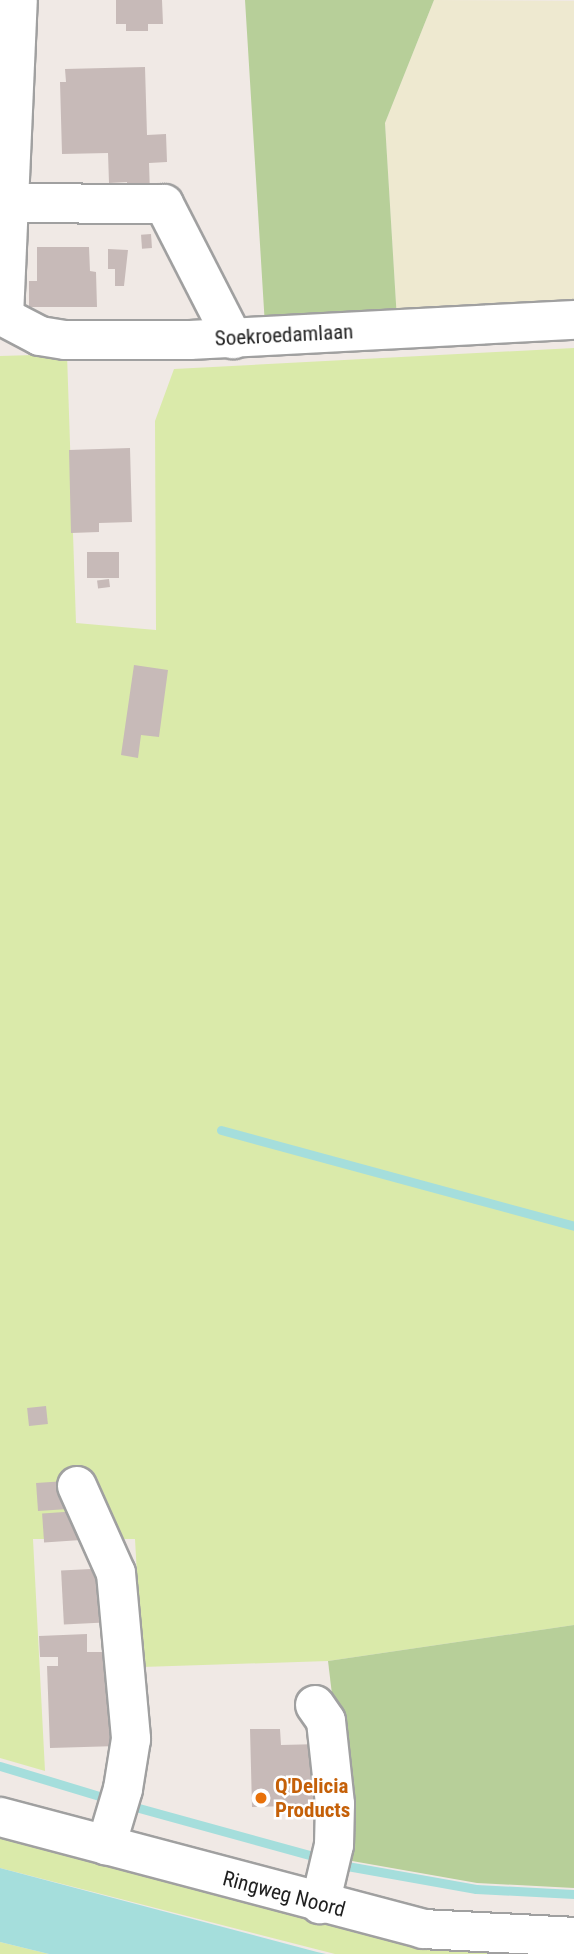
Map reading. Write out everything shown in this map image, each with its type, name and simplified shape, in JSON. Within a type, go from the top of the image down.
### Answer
[{"type":"street","points":[[1,325],[18,0]]},
{"type":"street","points":[[7,203],[164,204],[233,338]]},
{"type":"street","name":"Soekroedamlaan","points":[[1,325],[65,340],[233,338],[574,320]]},
{"type":"street","points":[[77,1486],[116,1573],[131,1739],[123,1789],[106,1846]]},
{"type":"street","points":[[315,1705],[326,1721],[335,1804],[334,1845],[320,1904]]},
{"type":"street","name":"Ringweg Noord","points":[[0,1817],[320,1904],[423,1929],[574,1937]]},
{"type":"shaded area","points":[[434,0],[574,1],[574,311],[397,320],[385,123]]},
{"type":"green space","points":[[245,0],[434,0],[385,123],[397,320],[265,326]]},
{"type":"green space","points":[[574,348],[574,1625],[328,1661],[142,1667],[135,1539],[33,1539],[45,1771],[0,1758],[0,356],[67,354],[76,623],[156,630],[155,421],[174,369]]},
{"type":"green space","points":[[574,1625],[574,1888],[477,1883],[352,1861],[328,1661]]},
{"type":"green space","points":[[0,1832],[360,1934],[429,1946],[566,1954],[335,1954],[0,1868]]},
{"type":"green space","points":[[0,1942],[49,1954],[0,1954]]},
{"type":"water","points":[[0,1868],[326,1954],[49,1954],[0,1942]]},
{"type":"building","points":[[116,0],[162,0],[163,24],[148,24],[148,31],[126,31],[126,24],[116,24]]},
{"type":"building","points":[[145,67],[147,135],[166,134],[167,162],[149,163],[150,194],[127,195],[127,182],[109,183],[108,153],[62,154],[60,82],[66,82],[65,69]]},
{"type":"building","points":[[151,234],[152,248],[142,249],[141,235]]},
{"type":"building","points":[[37,247],[89,247],[90,271],[96,272],[97,307],[29,307],[29,281],[37,281]]},
{"type":"building","points":[[108,249],[128,250],[124,286],[115,286],[115,269],[108,269]]},
{"type":"building","points":[[130,448],[132,522],[99,523],[99,532],[71,533],[69,450]]},
{"type":"building","points":[[87,552],[119,552],[119,578],[87,578]]},
{"type":"building","points":[[109,579],[110,587],[98,588],[97,580]]},
{"type":"building","points":[[134,665],[168,670],[159,737],[141,735],[138,758],[121,755]]},
{"type":"building","points":[[46,1406],[48,1424],[29,1426],[27,1408]]},
{"type":"building","points":[[66,1481],[68,1509],[38,1511],[36,1483]]},
{"type":"building","points":[[79,1511],[81,1540],[44,1543],[42,1514]]},
{"type":"building","points":[[111,1568],[114,1622],[64,1625],[61,1571]]},
{"type":"building","points":[[87,1634],[87,1652],[115,1652],[118,1746],[50,1748],[47,1666],[58,1666],[58,1657],[40,1657],[39,1636]]},
{"type":"building","points":[[250,1729],[280,1729],[281,1745],[320,1744],[321,1805],[252,1807]]},
{"type":"waterway","points":[[221,1130],[574,1226]]},
{"type":"waterway","points":[[0,1766],[109,1799]]},
{"type":"waterway","points":[[128,1805],[320,1858]]},
{"type":"waterway","points":[[347,1866],[476,1889],[574,1894]]},
{"type":"place","name":"Q'Delicia Products","points":[[261,1798]]}]
